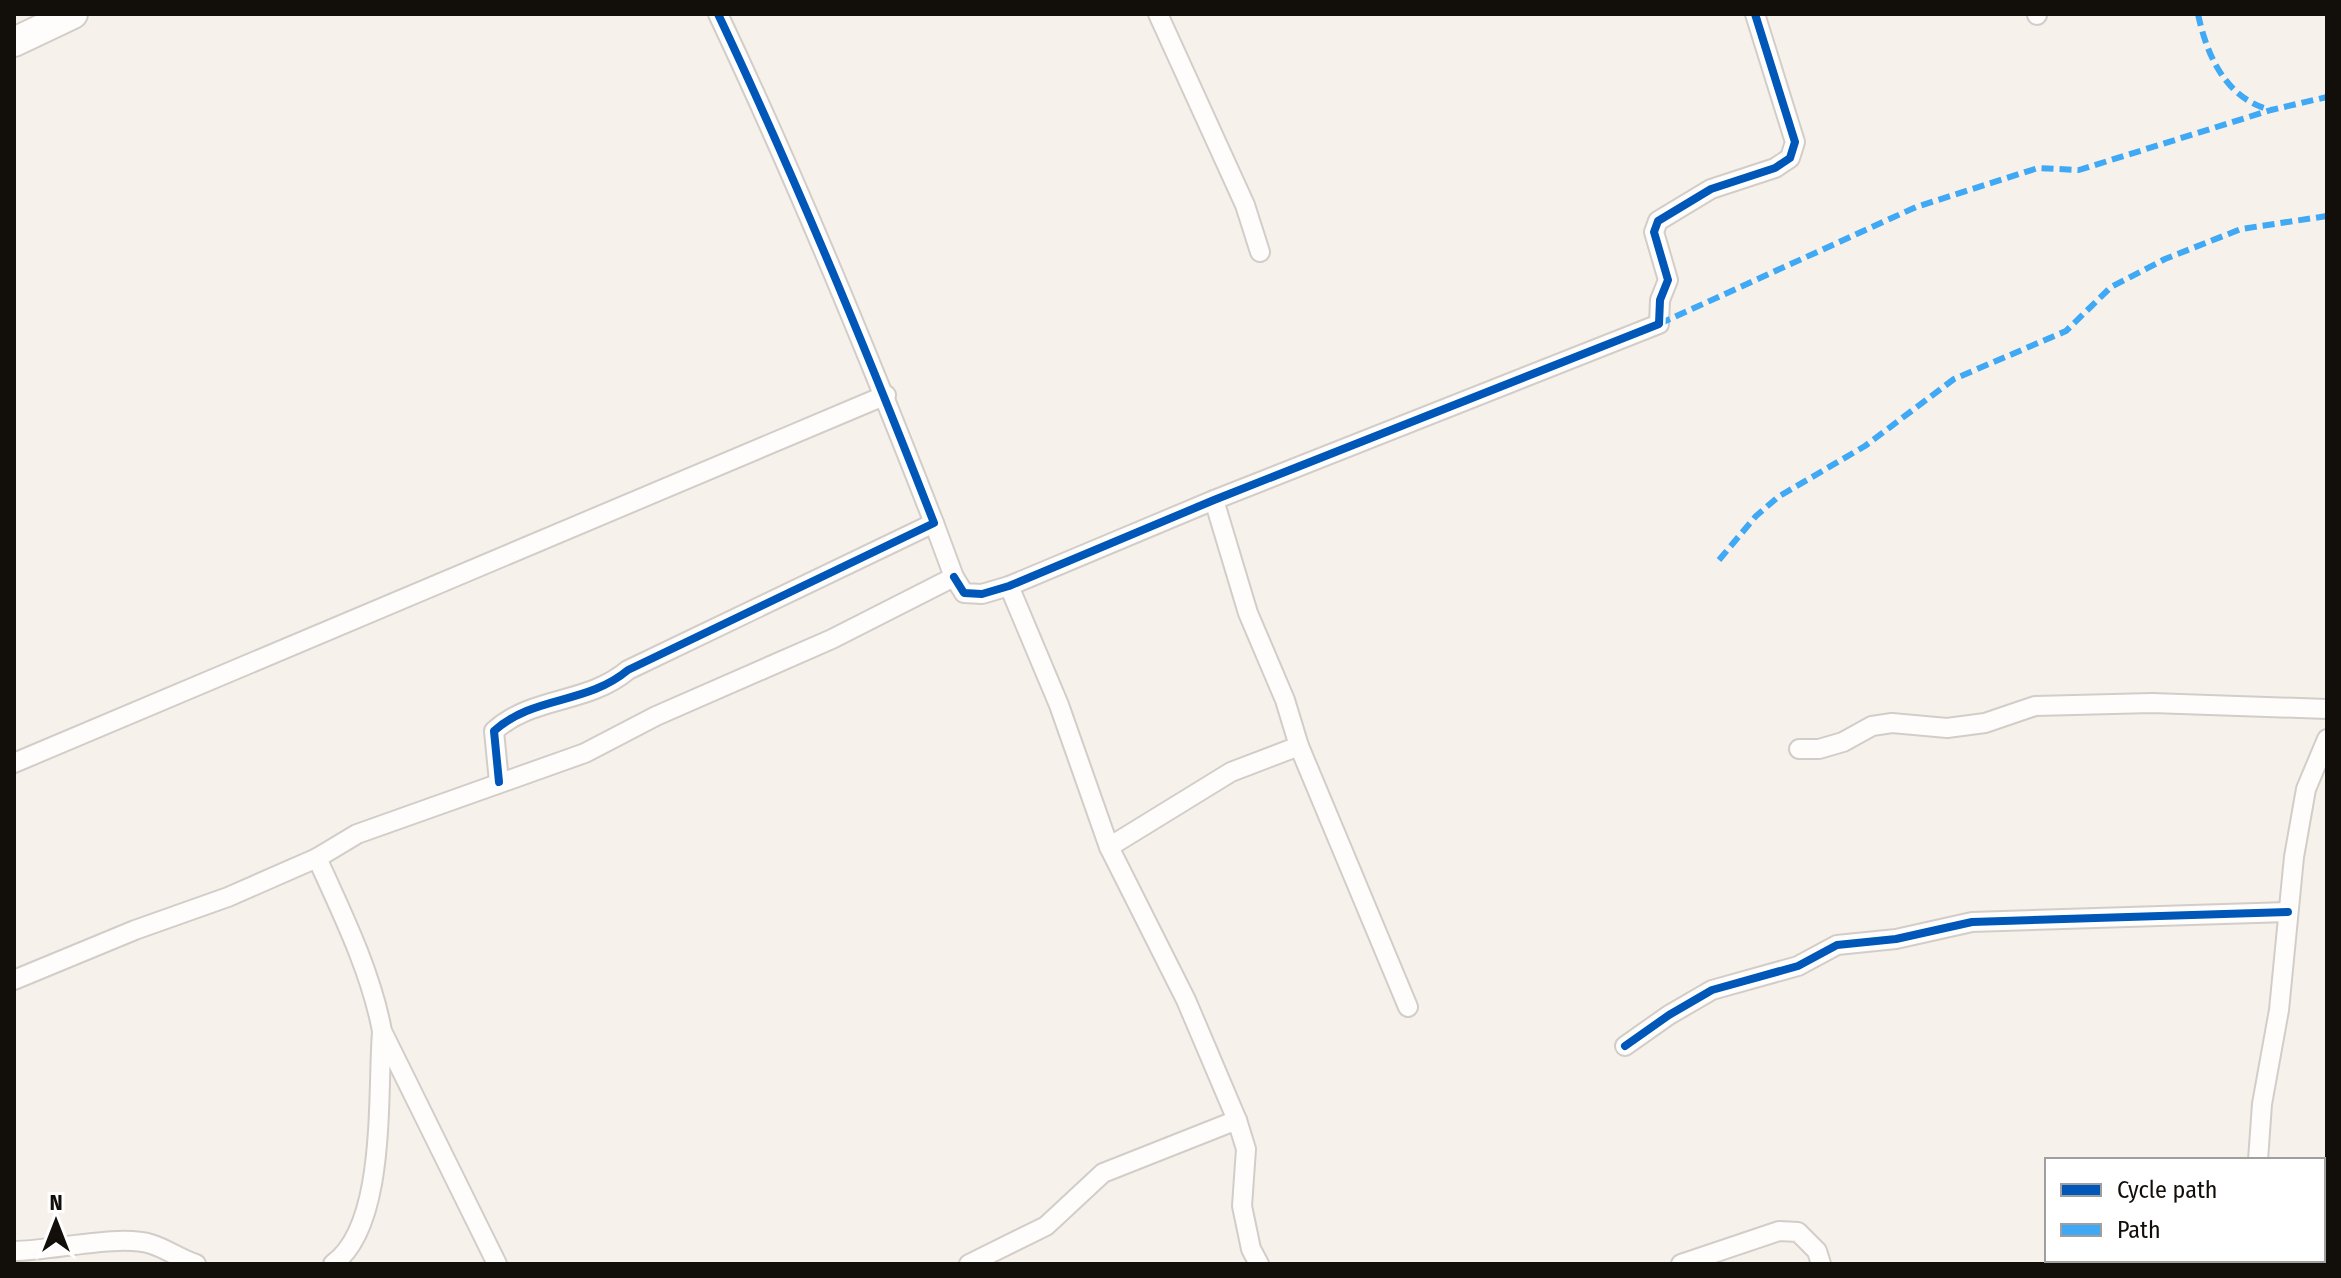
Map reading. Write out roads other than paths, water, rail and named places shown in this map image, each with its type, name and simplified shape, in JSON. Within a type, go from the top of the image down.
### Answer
[{"type":"highway","points":[[14,42],[73,14]]},
{"type":"street","points":[[718,14],[784,152],[886,395],[954,577],[964,593],[973,595],[1009,586],[1214,500],[1659,324],[1660,300],[1668,280],[1654,232],[1658,221],[1711,189],[1775,168],[1790,158],[1794,150],[1795,142],[1755,14]]},
{"type":"street","points":[[1158,14],[1245,205],[1260,252]]},
{"type":"street","points":[[14,763],[886,395]]},
{"type":"street","points":[[1214,500],[1248,613],[1285,700],[1299,746],[1408,1007]]},
{"type":"street","points":[[499,782],[494,731],[509,717],[601,690],[628,670],[934,523]]},
{"type":"street","points":[[14,980],[135,930],[228,897],[317,858],[357,834],[436,809],[499,782],[585,753],[656,716],[832,639],[954,577]]},
{"type":"street","points":[[1009,586],[1059,705],[1109,847],[1186,1000],[1237,1120],[1246,1149],[1242,1206],[1251,1249],[1259,1264]]},
{"type":"street","points":[[1799,749],[1819,749],[1843,742],[1872,726],[1892,723],[1947,728],[1985,723],[2035,706],[2152,703],[2327,709]]},
{"type":"street","points":[[2258,1158],[2262,1104],[2279,1010],[2288,912],[2306,789],[2327,739]]},
{"type":"street","points":[[1109,847],[1231,772],[1299,746]]},
{"type":"street","points":[[317,858],[351,936],[382,1031],[497,1264]]},
{"type":"street","points":[[1625,1046],[1677,1009],[1712,990],[1798,966],[1837,945],[1896,939],[1972,922],[2288,912]]},
{"type":"street","points":[[333,1264],[344,1256],[367,1217],[379,1123],[382,1031]]},
{"type":"street","points":[[969,1264],[1046,1226],[1103,1173],[1237,1120]]},
{"type":"street","points":[[1681,1264],[1779,1231],[1798,1232],[1817,1251],[1821,1264]]},
{"type":"street","points":[[25,1255],[128,1242],[151,1244],[196,1264]]},
{"type":"street","points":[[2272,1262],[2308,1264]]}]
